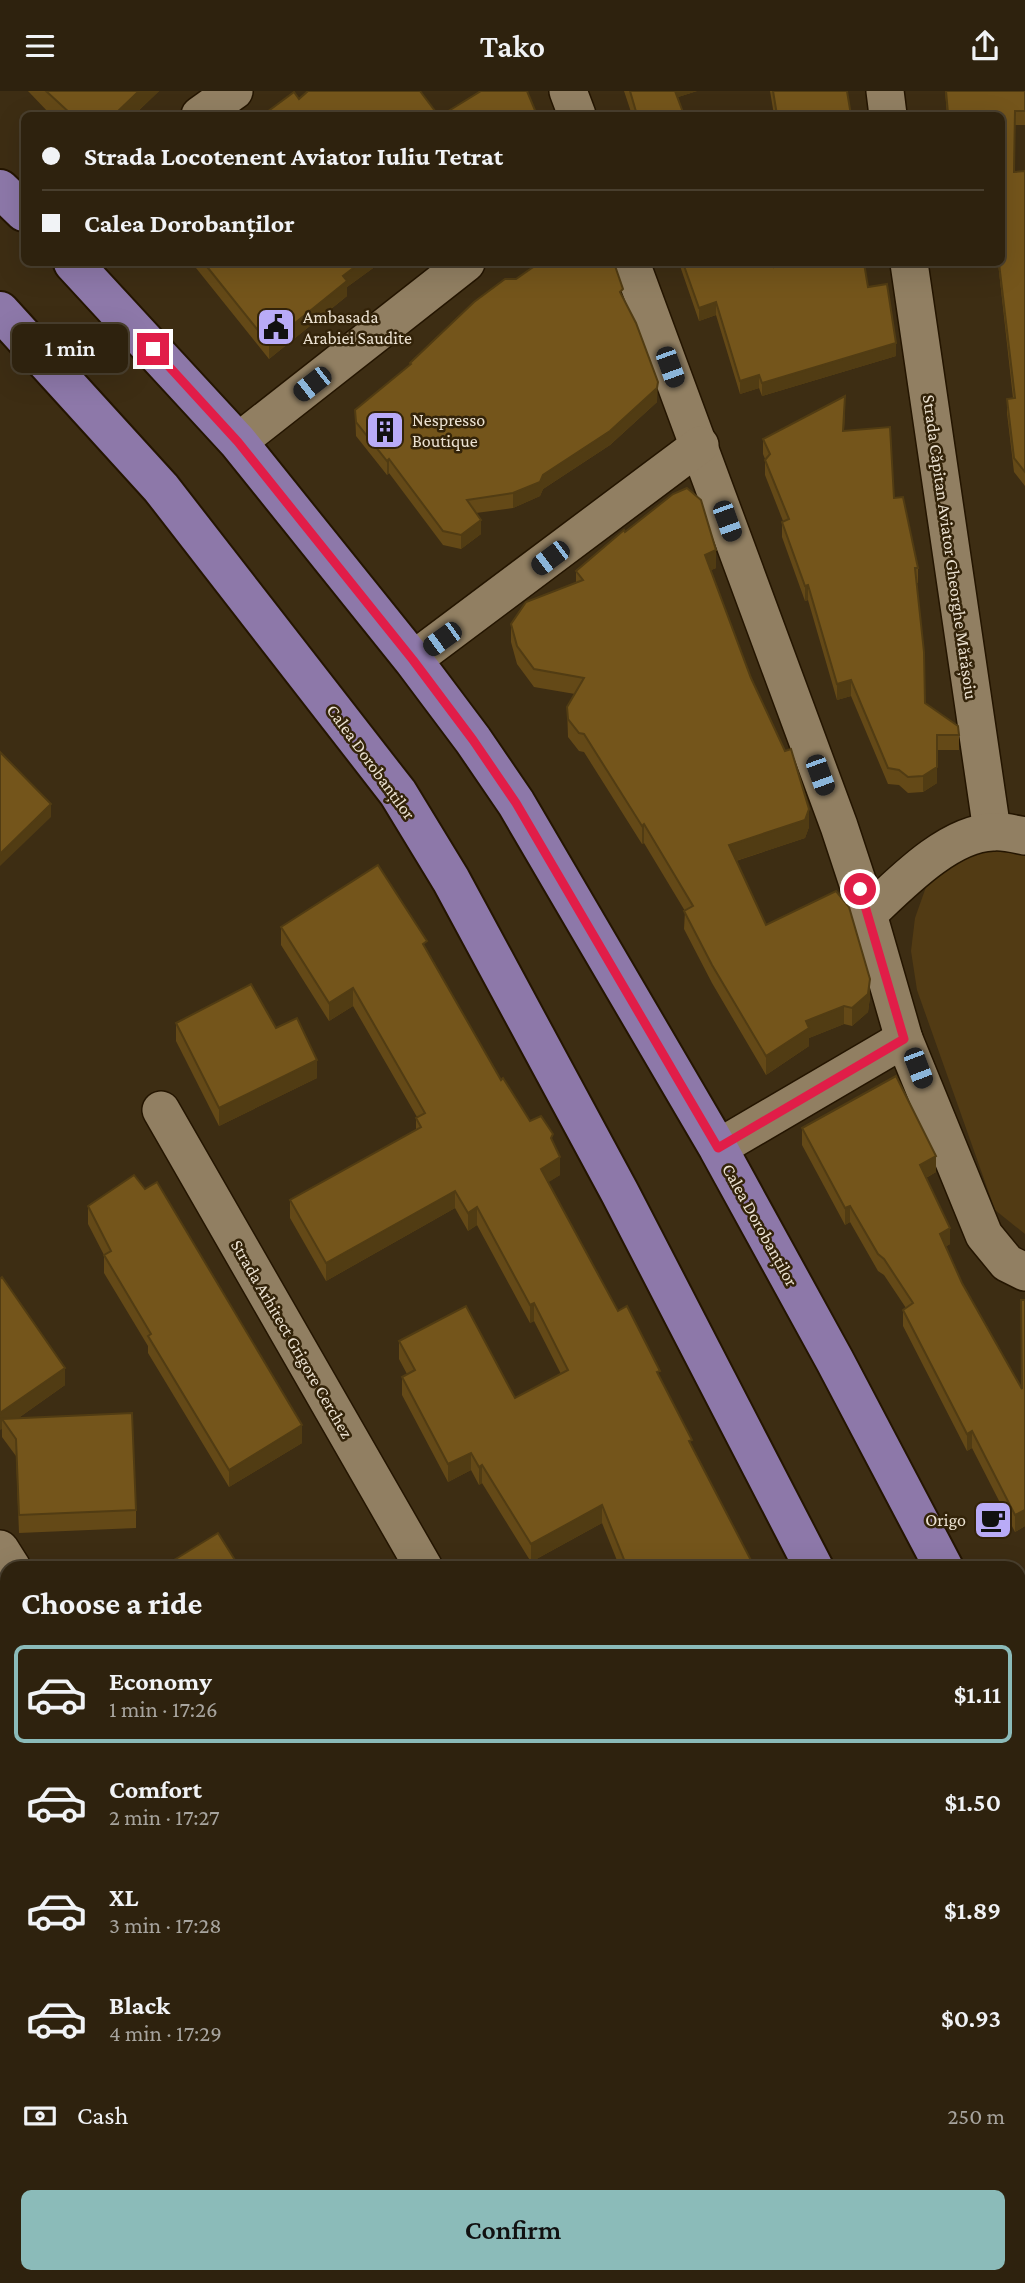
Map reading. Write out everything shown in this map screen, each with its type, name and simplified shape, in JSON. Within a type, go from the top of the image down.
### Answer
[{"type":"main road","points":[[0,189],[21,209]]},
{"type":"main road","name":"Calea Dorobanților","points":[[76,266],[238,442],[413,660],[516,803],[718,1148],[940,1561]]},
{"type":"main road","name":"Calea Dorobanților","points":[[0,311],[160,488],[398,793],[451,880],[594,1145],[810,1561]]},
{"type":"street","points":[[204,112],[234,91]]},
{"type":"street","points":[[568,91],[576,112]]},
{"type":"street","points":[[885,91],[888,112]]},
{"type":"street","points":[[238,442],[462,266]]},
{"type":"street","points":[[632,266],[834,813],[868,914],[904,1039],[984,1235],[1007,1263],[1025,1272]]},
{"type":"street","name":"Strada Căpitan Aviator Gheorghe Mărășoiu","points":[[868,914],[918,867],[956,842],[1008,834],[910,266]]},
{"type":"street","points":[[413,660],[699,446]]},
{"type":"street","points":[[718,1148],[904,1039]]},
{"type":"street","name":"Strada Arhitect Grigore Cerchez","points":[[160,1110],[420,1561]]},
{"type":"shaded area","points":[[1025,843],[1025,1234],[995,1210],[917,990],[911,951],[915,918],[926,887],[957,861],[990,846]]},
{"type":"building","points":[[46,91],[139,91],[117,112],[69,112]]},
{"type":"building","points":[[308,91],[420,91],[436,112],[267,112],[294,92],[299,99]]},
{"type":"building","points":[[481,91],[527,91],[536,112],[447,112]]},
{"type":"building","points":[[630,91],[675,91],[683,112],[636,112]]},
{"type":"building","points":[[773,91],[847,91],[850,112],[776,112]]},
{"type":"building","points":[[946,91],[1025,91],[1025,111],[1015,111],[1014,172],[1025,171],[1025,472],[1014,458],[1007,399],[1015,398],[999,266],[1005,266],[1005,112],[948,112]]},
{"type":"building","name":"Ambasada Arabiei Saudite","points":[[206,266],[356,266],[343,276],[347,281],[269,344]]},
{"type":"building","points":[[535,266],[615,266],[623,289],[620,292],[636,323],[658,382],[657,388],[610,431],[543,475],[540,482],[513,493],[467,500],[481,520],[461,535],[443,531],[389,459],[387,461],[356,422],[355,410],[411,364],[474,302],[505,279],[516,279]]},
{"type":"building","points":[[684,266],[864,266],[868,287],[887,284],[896,343],[762,383],[759,375],[740,381],[716,302],[699,308]]},
{"type":"building","points":[[845,396],[843,431],[890,427],[894,498],[903,497],[918,568],[915,568],[924,652],[925,703],[958,726],[959,735],[937,735],[937,767],[923,776],[908,777],[899,770],[888,768],[851,680],[837,684],[808,585],[805,586],[782,522],[789,519],[765,460],[770,454],[763,439]]},
{"type":"building","points":[[687,488],[701,500],[716,550],[705,555],[751,678],[785,751],[791,749],[809,809],[805,820],[729,845],[766,925],[836,891],[849,907],[870,979],[868,994],[852,1008],[844,1006],[806,1021],[809,1028],[766,1056],[712,965],[684,911],[693,906],[644,824],[642,826],[584,734],[579,733],[568,719],[567,707],[584,678],[534,669],[517,646],[511,624],[526,602],[583,580],[576,571],[624,530],[625,532],[673,494]]},
{"type":"building","points":[[0,752],[51,804],[0,854]]},
{"type":"building","points":[[378,865],[427,941],[423,944],[501,1080],[503,1078],[530,1121],[541,1116],[553,1134],[551,1138],[560,1157],[541,1169],[618,1311],[627,1306],[692,1440],[689,1441],[751,1561],[625,1561],[602,1505],[531,1544],[482,1465],[479,1467],[471,1453],[448,1464],[402,1377],[415,1370],[399,1341],[466,1306],[515,1398],[568,1370],[534,1303],[530,1305],[477,1207],[468,1213],[455,1191],[326,1263],[290,1200],[421,1127],[416,1118],[425,1113],[353,988],[329,1003],[281,927]]},
{"type":"building","points":[[251,984],[276,1028],[297,1018],[317,1060],[219,1108],[176,1023]]},
{"type":"building","points":[[896,1076],[936,1156],[920,1165],[950,1228],[940,1234],[962,1283],[1022,1389],[1021,1300],[1025,1300],[1025,1510],[1015,1515],[972,1431],[967,1434],[903,1310],[913,1303],[878,1254],[850,1206],[845,1208],[802,1128]]},
{"type":"building","points":[[134,1175],[145,1189],[157,1182],[302,1425],[229,1470],[148,1336],[151,1334],[104,1255],[111,1251],[88,1206]]},
{"type":"building","points":[[2,1277],[65,1368],[0,1413],[0,1279]]},
{"type":"building","points":[[132,1413],[136,1510],[19,1515],[16,1439],[2,1419]]},
{"type":"building","points":[[218,1533],[236,1561],[172,1561]]},
{"type":"place","name":"Ambasada Arabiei Saudite","points":[[276,327]]},
{"type":"place","name":"Nespresso Boutique","points":[[385,430]]},
{"type":"place","name":"Origo","points":[[993,1520]]},
{"type":"route","points":[[153,349],[238,442],[413,660],[473,740],[516,803],[718,1148],[904,1039],[860,889]]}]
